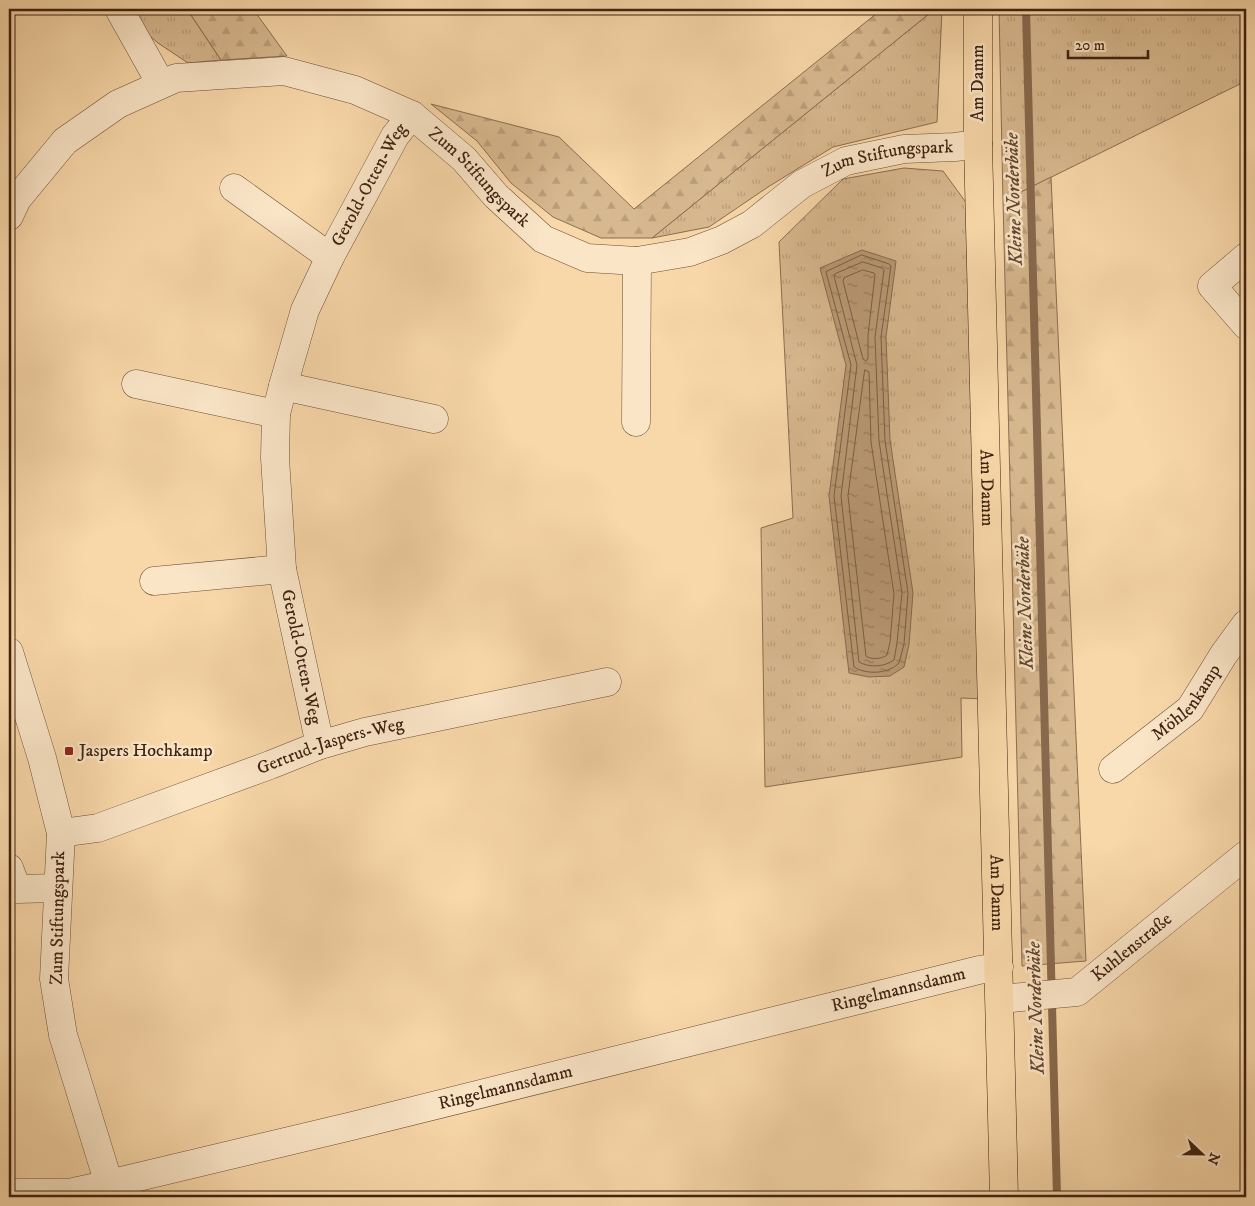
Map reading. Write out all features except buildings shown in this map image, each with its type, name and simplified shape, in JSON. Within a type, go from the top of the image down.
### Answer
[{"type":"main road","name":"Am Damm","points":[[978,9],[978,144],[999,967]]},
{"type":"main road","points":[[999,967],[1004,1197]]},
{"type":"street","points":[[119,9],[162,84]]},
{"type":"street","name":"Zum Stiftungspark","points":[[9,216],[17,199],[64,142],[118,104],[176,78],[284,71],[355,90],[412,116],[464,159],[496,196],[543,239],[587,258],[637,261],[690,252],[722,240],[752,224],[802,184],[846,161],[904,149],[978,144]]},
{"type":"street","name":"Gerold-Otten-Weg","points":[[320,745],[282,569],[275,458],[276,414],[305,310],[330,257],[395,136],[412,116]]},
{"type":"street","name":"Gerold-Otten-Weg","points":[[234,188],[330,257]]},
{"type":"street","points":[[1246,257],[1212,286],[1246,325]]},
{"type":"street","points":[[636,422],[637,261]]},
{"type":"street","points":[[136,384],[276,414]]},
{"type":"street","points":[[283,386],[434,419]]},
{"type":"street","name":"Gerold-Otten-Weg","points":[[154,581],[282,569]]},
{"type":"street","name":"Möhlenkamp","points":[[1113,769],[1190,709],[1224,654],[1246,624]]},
{"type":"street","name":"Zum Stiftungspark","points":[[9,652],[42,758],[61,833],[54,979],[63,1035],[98,1190]]},
{"type":"street","name":"Gertrud-Jaspers-Weg","points":[[61,833],[98,828],[320,745],[374,730],[606,682]]},
{"type":"street","name":"Kuhlenstraße","points":[[1000,999],[1077,992],[1246,855]]},
{"type":"street","points":[[9,868],[17,889],[57,888]]},
{"type":"street","name":"Ringelmannsdamm","points":[[9,1193],[69,1193],[98,1190],[979,970],[999,967]]},
{"type":"green space","points":[[127,9],[187,9],[221,60],[188,63],[158,43],[133,21]]},
{"type":"green space","points":[[187,9],[253,9],[287,56],[221,60]]},
{"type":"green space","points":[[882,9],[935,9],[652,238],[601,238],[553,217],[511,183],[477,141],[431,104],[559,137],[634,209]]},
{"type":"green space","points":[[935,9],[942,9],[937,122],[833,147],[768,187],[709,227],[652,238]]},
{"type":"green space","points":[[999,9],[1246,9],[1246,81],[1003,201]]},
{"type":"green space","points":[[904,168],[943,171],[973,212],[985,699],[961,698],[962,757],[765,787],[761,528],[793,518],[779,242],[843,179]]},
{"type":"green space","points":[[1051,177],[1086,961],[1022,966],[1003,201]]},
{"type":"water","points":[[862,250],[896,261],[886,337],[890,440],[913,593],[909,645],[904,667],[890,676],[869,677],[849,673],[829,496],[846,365],[820,268]]},
{"type":"waterway","name":"Kleine Norderbäke","points":[[1026,9],[1057,1197]]},
{"type":"place","name":"Jaspers Hochkamp","points":[[69,751]]}]
